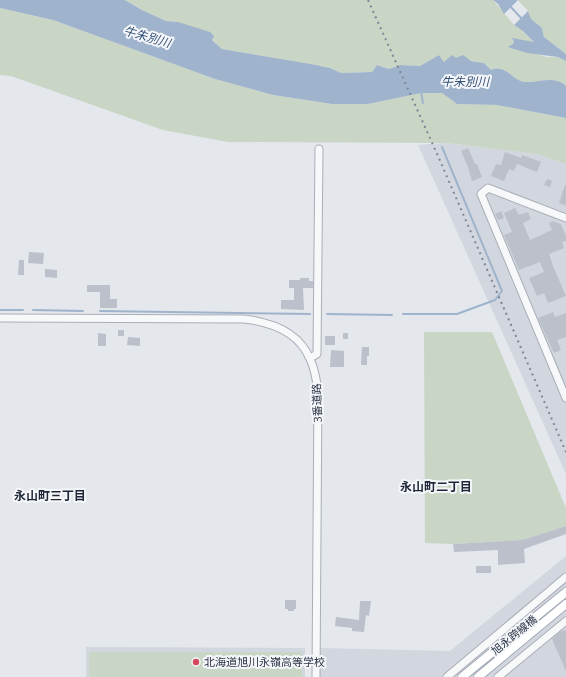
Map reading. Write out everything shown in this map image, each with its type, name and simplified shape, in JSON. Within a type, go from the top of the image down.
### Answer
[{"type":"main road","name":"旭永跨線橋","points":[[462,677],[566,592]]},
{"type":"main road","name":"旭永跨線橋","points":[[478,677],[566,604]]},
{"type":"street","points":[[310,358],[317,354],[319,149]]},
{"type":"street","points":[[566,218],[488,188],[481,194],[566,398]]},
{"type":"street","name":"3番道路","points":[[0,318],[260,320],[287,332],[300,343],[310,358],[318,390],[316,677]]},
{"type":"street","points":[[447,677],[566,577]]},
{"type":"street","points":[[498,677],[566,621]]},
{"type":"shaded area","points":[[446,143],[537,154],[566,164],[566,474],[418,145]]},
{"type":"shaded area","points":[[566,556],[566,677],[319,677],[319,648],[450,651]]},
{"type":"shaded area","name":"北海道旭川永嶺高等学校","points":[[86,647],[305,648],[305,677],[86,677]]},
{"type":"green space","points":[[125,0],[493,0],[514,25],[523,31],[535,43],[512,39],[514,43],[509,46],[547,57],[558,57],[566,61],[566,86],[552,80],[525,82],[518,80],[506,71],[499,69],[491,70],[484,63],[456,58],[444,62],[439,55],[420,66],[401,65],[389,69],[377,65],[372,72],[341,73],[330,68],[311,64],[222,49],[212,39],[178,22],[166,21]]},
{"type":"green space","points":[[518,0],[566,0],[566,54],[544,37],[542,28],[530,19],[528,11]]},
{"type":"green space","points":[[0,8],[53,20],[215,79],[273,95],[332,104],[368,104],[421,93],[442,93],[457,104],[497,105],[566,118],[566,164],[537,154],[447,143],[228,142],[163,130],[11,76],[0,75]]},
{"type":"green space","points":[[424,332],[492,332],[566,508],[566,526],[522,540],[453,544],[425,543]]},
{"type":"green space","name":"北海道旭川永嶺高等学校","points":[[89,652],[302,652],[302,677],[89,677]]},
{"type":"water","name":"牛朱別川","points":[[0,0],[125,0],[166,21],[178,22],[210,32],[214,36],[212,40],[222,49],[311,64],[330,68],[341,73],[372,72],[377,65],[389,69],[401,65],[420,66],[439,55],[444,62],[452,55],[456,58],[463,55],[471,61],[484,63],[491,70],[499,69],[506,71],[521,81],[530,82],[552,80],[562,83],[566,86],[566,118],[497,105],[457,104],[442,93],[421,93],[368,104],[332,104],[273,95],[215,79],[53,20],[0,8]]},
{"type":"water","points":[[493,0],[518,0],[504,14],[498,4]]},
{"type":"water","points":[[528,11],[531,19],[542,28],[544,37],[566,54],[566,61],[558,57],[527,53],[508,47],[514,43],[512,38],[534,42],[523,31],[514,25]]},
{"type":"building","points":[[468,148],[482,177],[472,181],[461,151]]},
{"type":"building","points":[[505,152],[521,158],[522,155],[541,162],[537,172],[517,164],[514,171],[509,169],[504,181],[491,176],[496,164],[501,165]]},
{"type":"building","points":[[547,179],[552,181],[550,187],[544,185]]},
{"type":"building","points":[[566,185],[566,206],[559,203]]},
{"type":"building","points":[[515,208],[519,215],[528,212],[531,219],[523,223],[530,240],[552,230],[549,223],[554,221],[561,224],[566,236],[566,241],[562,242],[564,248],[549,254],[566,296],[548,303],[544,293],[537,296],[529,278],[544,272],[540,262],[519,270],[504,235],[512,232],[504,213]]},
{"type":"building","points":[[501,211],[504,218],[498,220],[495,214]]},
{"type":"building","points":[[29,252],[44,253],[43,264],[28,263]]},
{"type":"building","points":[[19,260],[24,260],[24,275],[18,275]]},
{"type":"building","points":[[45,269],[57,270],[57,278],[45,277]]},
{"type":"building","points":[[300,278],[309,278],[309,281],[313,281],[313,288],[303,288],[304,310],[281,309],[281,300],[294,300],[294,288],[289,288],[289,280],[300,280]]},
{"type":"building","points":[[87,285],[110,285],[110,299],[117,299],[117,308],[100,308],[100,292],[87,292]]},
{"type":"building","points":[[553,312],[555,317],[566,313],[566,337],[557,340],[561,350],[554,353],[538,318]]},
{"type":"building","points":[[118,330],[124,330],[124,336],[118,336]]},
{"type":"building","points":[[98,333],[106,334],[106,346],[98,346]]},
{"type":"building","points":[[343,333],[348,333],[348,339],[343,339]]},
{"type":"building","points":[[325,336],[335,336],[335,345],[325,345]]},
{"type":"building","points":[[128,337],[140,338],[140,346],[127,345]]},
{"type":"building","points":[[362,347],[369,347],[367,365],[361,365]]},
{"type":"building","points":[[331,350],[344,351],[344,367],[330,367]]},
{"type":"building","points":[[566,526],[566,534],[524,549],[525,563],[498,565],[498,550],[454,552],[453,544],[522,540]]},
{"type":"building","points":[[476,566],[491,566],[491,573],[476,573]]},
{"type":"building","points":[[285,600],[296,600],[296,609],[294,609],[294,611],[288,611],[288,609],[285,609]]},
{"type":"building","points":[[360,601],[371,601],[369,616],[366,615],[364,632],[352,631],[352,628],[335,626],[336,617],[359,620]]},
{"type":"building","points":[[566,630],[566,671],[552,639],[560,632]]},
{"type":"waterway","points":[[509,5],[522,19]]},
{"type":"waterway","points":[[421,92],[423,103]]},
{"type":"waterway","points":[[403,314],[457,314],[495,300],[502,291],[442,147]]},
{"type":"waterway","points":[[0,310],[23,310]]},
{"type":"waterway","points":[[33,310],[83,311]]},
{"type":"waterway","points":[[100,311],[310,314]]},
{"type":"waterway","points":[[327,314],[392,315]]},
{"type":"railway","points":[[368,0],[438,156],[566,452]]},
{"type":"place","name":"北海道旭川永嶺高等学校","points":[[196,662]]},
{"type":"district","name":"永山町二丁目","points":[[436,487]]},
{"type":"district","name":"永山町三丁目","points":[[50,496]]}]
